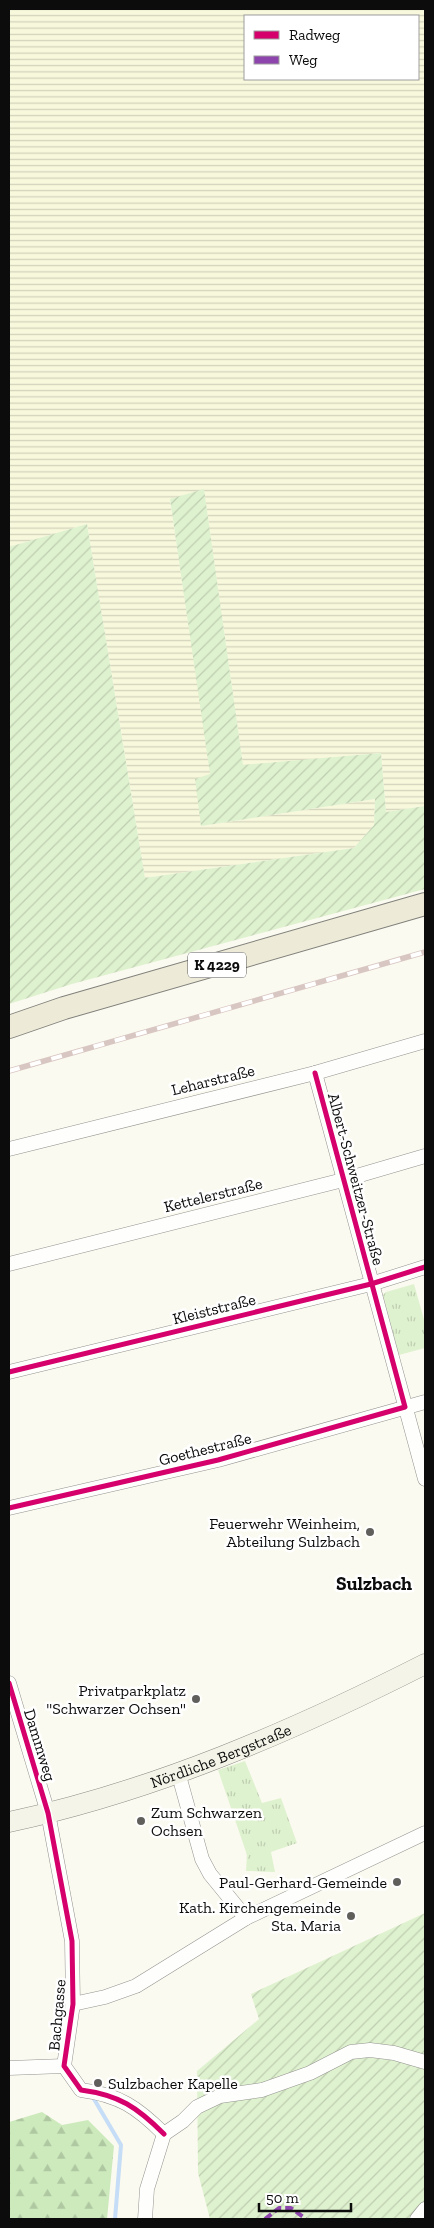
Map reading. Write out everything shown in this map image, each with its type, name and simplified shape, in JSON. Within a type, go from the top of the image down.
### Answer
[{"type":"main road","name":"K 4229","points":[[9,1027],[64,1008],[425,904]]},
{"type":"main road","name":"Nördliche Bergstraße","points":[[9,1822],[48,1814],[178,1772],[268,1738],[358,1698],[425,1664]]},
{"type":"street","name":"Leharstraße","points":[[9,1149],[315,1073],[425,1041]]},
{"type":"street","name":"Albert-Schweitzer-Straße","points":[[315,1073],[425,1479]]},
{"type":"street","name":"Kettelerstraße","points":[[9,1264],[343,1180],[425,1156]]},
{"type":"street","name":"Kleiststraße","points":[[9,1372],[371,1284],[425,1267]]},
{"type":"street","name":"Goethestraße","points":[[9,1508],[218,1460],[425,1402]]},
{"type":"street","name":"Dammweg","points":[[9,1683],[48,1814]]},
{"type":"street","points":[[178,1772],[202,1859],[210,1874],[246,1918]]},
{"type":"street","name":"Bachgasse","points":[[48,1814],[72,1941],[73,2004],[64,2066],[81,2090],[113,2096],[131,2104],[164,2134]]},
{"type":"street","points":[[73,2004],[105,1997],[136,1986],[246,1918],[425,1833]]},
{"type":"street","points":[[145,2219],[147,2189],[164,2134],[184,2121],[197,2107],[220,2096],[262,2090],[310,2073],[351,2052],[370,2050],[394,2053],[425,2062]]},
{"type":"street","points":[[9,2068],[64,2066]]},
{"type":"street","points":[[417,2219],[425,2209]]},
{"type":"green space","points":[[9,9],[425,9],[425,806],[386,812],[381,753],[243,766],[204,490],[170,500],[211,774],[201,826],[375,799],[374,825],[354,848],[145,878],[87,524],[9,547]]},
{"type":"green space","points":[[204,489],[243,765],[381,753],[386,812],[425,806],[425,889],[72,984],[9,1004],[9,547],[87,524],[145,878],[354,848],[374,825],[375,799],[201,826],[195,779],[210,774],[170,499]]},
{"type":"green space","points":[[414,1284],[425,1323],[425,1348],[399,1355],[383,1295],[386,1292]]},
{"type":"green space","points":[[245,1761],[262,1803],[281,1798],[297,1843],[271,1852],[275,1872],[246,1871],[247,1855],[218,1770]]},
{"type":"green space","points":[[425,1913],[425,2219],[210,2219],[198,2173],[197,2071],[259,2019],[251,1994]]},
{"type":"green space","points":[[42,2112],[62,2125],[88,2120],[114,2146],[107,2219],[9,2219],[9,2122]]},
{"type":"waterway","points":[[94,2099],[121,2145],[115,2219]]},
{"type":"railway","points":[[9,1071],[425,952]]},
{"type":"marked path","points":[[265,2219],[279,2208],[291,2208],[306,2219]]},
{"type":"cycle path","points":[[9,1508],[218,1460],[405,1407],[315,1073]]},
{"type":"cycle path","points":[[9,1372],[371,1284],[425,1267]]},
{"type":"cycle path","points":[[9,1683],[48,1813],[72,1941],[73,2004],[64,2066],[81,2090],[106,2095],[127,2104],[145,2116],[164,2134]]},
{"type":"place","name":"Feuerwehr Weinheim, Abteilung Sulzbach","points":[[370,1532]]},
{"type":"place","name":"Privatparkplatz \"Schwarzer Ochsen\"","points":[[196,1699]]},
{"type":"place","name":"Zum Schwarzen Ochsen","points":[[141,1821]]},
{"type":"place","name":"Paul-Gerhard-Gemeinde","points":[[397,1882]]},
{"type":"place","name":"Kath. Kirchengemeinde Sta. Maria","points":[[351,1916]]},
{"type":"place","name":"Sulzbacher Kapelle","points":[[98,2083]]},
{"type":"district","name":"Sulzbach","points":[[374,1583]]}]
